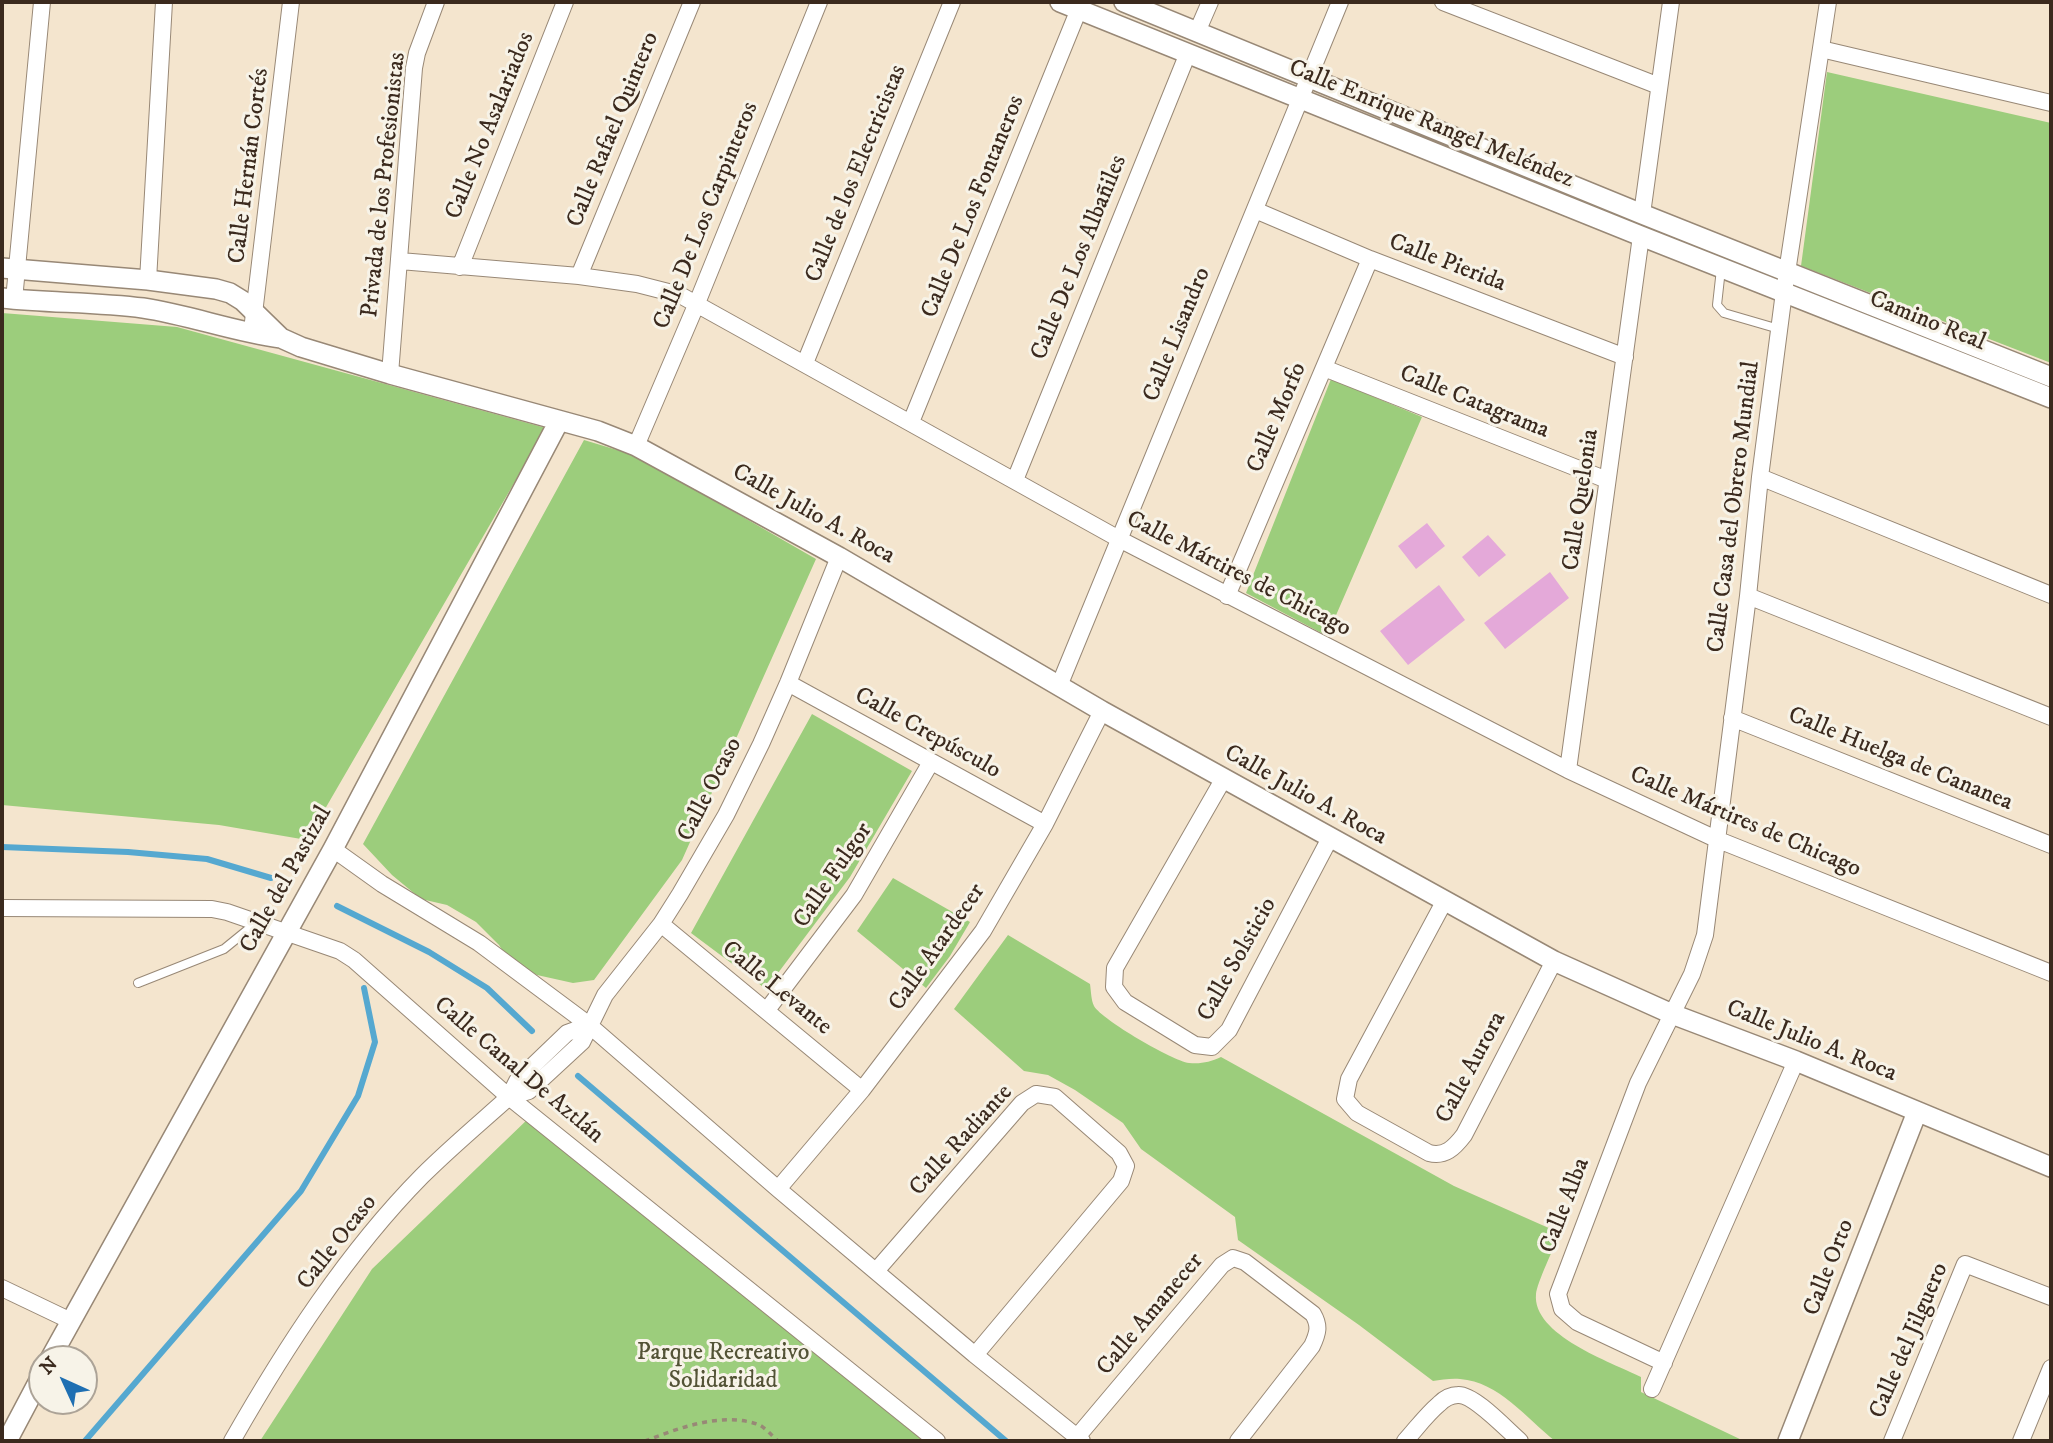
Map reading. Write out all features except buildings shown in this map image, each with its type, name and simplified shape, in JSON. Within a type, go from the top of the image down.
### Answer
[{"type":"street","points":[[41,2],[9,269],[8,299],[141,308],[202,320],[251,334],[281,338]]},
{"type":"street","points":[[148,280],[164,2]]},
{"type":"street","name":"Calle Hernán Cortés","points":[[251,334],[256,311],[291,2]]},
{"type":"street","name":"Privada de los Profesionistas","points":[[390,374],[414,68],[436,2]]},
{"type":"street","name":"Calle No Asalariados","points":[[460,267],[565,2]]},
{"type":"street","name":"Calle Rafael Quintero","points":[[579,276],[692,2]]},
{"type":"street","name":"Calle De Los Carpinteros","points":[[636,446],[819,2]]},
{"type":"street","name":"Calle de los Electricistas","points":[[805,363],[952,2]]},
{"type":"street","name":"Calle Enrique Rangel Meléndez","points":[[1060,2],[1642,236],[1721,266],[1785,282]]},
{"type":"street","name":"Calle Enrique Rangel Meléndez","points":[[1124,2],[1642,214],[1785,282]]},
{"type":"street","points":[[1198,32],[1210,2]]},
{"type":"street","name":"Calle Lisandro","points":[[1059,686],[1340,2]]},
{"type":"street","points":[[1443,2],[1659,86]]},
{"type":"street","points":[[1642,214],[1671,2]]},
{"type":"street","name":"Calle Casa del Obrero Mundial","points":[[1672,1014],[1692,974],[1704,935],[1785,282],[1828,2]]},
{"type":"street","name":"Calle De Los Fontaneros","points":[[911,422],[1079,9]]},
{"type":"street","points":[[1821,49],[2051,103]]},
{"type":"street","name":"Calle De Los Albañiles","points":[[1015,480],[1188,54]]},
{"type":"street","name":"Calle Pierida","points":[[1255,210],[1370,259],[1625,357]]},
{"type":"street","name":"Calle Quelonia","points":[[1569,770],[1642,236]]},
{"type":"street","name":"Calle Morfo","points":[[1227,596],[1370,259]]},
{"type":"street","name":"Calle Mártires de Chicago","points":[[400,261],[579,276],[660,288],[697,303],[1119,539],[1569,770],[1716,839],[2051,973]]},
{"type":"street","points":[[9,269],[148,280],[216,289],[230,293],[256,311],[281,338]]},
{"type":"street","name":"Camino Real","points":[[1785,282],[2051,377]]},
{"type":"street","name":"Camino Real","points":[[1785,282],[2051,398]]},
{"type":"street","name":"Calle Julio A. Roca","points":[[281,338],[390,374],[598,431],[636,446],[839,557],[1102,711],[1554,961],[1672,1014],[1796,1061],[2051,1167]]},
{"type":"street","name":"Calle Catagrama","points":[[1324,368],[1607,480]]},
{"type":"street","name":"Calle del Pastizal","points":[[58,1345],[333,849],[559,421]]},
{"type":"street","points":[[1760,477],[2051,595]]},
{"type":"street","name":"Calle Ocaso","points":[[232,1441],[270,1376],[321,1301],[371,1235],[423,1175],[509,1097],[517,1081],[567,1032],[589,1024],[604,995],[661,924],[726,815],[788,683],[839,557]]},
{"type":"street","points":[[1748,596],[2051,717]]},
{"type":"street","name":"Calle Crepúsculo","points":[[788,683],[1045,824]]},
{"type":"street","name":"Calle Atardecer","points":[[778,1189],[862,1090],[977,939],[1045,824],[1102,711]]},
{"type":"street","name":"Calle Huelga de Cananea","points":[[1732,718],[2051,845]]},
{"type":"street","name":"Calle Fulgor","points":[[767,1010],[854,895],[931,762]]},
{"type":"street","name":"Calle Solsticio","points":[[1224,778],[1115,968],[1114,977],[1114,987],[1125,1002],[1195,1045],[1212,1047],[1229,1030],[1330,838]]},
{"type":"street","points":[[333,849],[382,884],[479,943],[589,1024],[778,1189],[975,1355],[1080,1439]]},
{"type":"street","name":"Calle Aurora","points":[[1444,902],[1345,1089],[1345,1099],[1357,1113],[1429,1153],[1450,1151],[1464,1135],[1554,961]]},
{"type":"street","name":"Calle Canal De Aztlán","points":[[2,908],[198,908],[227,912],[326,944],[354,960],[509,1097],[937,1441]]},
{"type":"street","name":"Calle Levante","points":[[661,924],[862,1090]]},
{"type":"street","name":"Calle Alba","points":[[1664,1363],[1577,1322],[1562,1309],[1558,1294],[1638,1083],[1672,1014]]},
{"type":"street","points":[[1652,1389],[1796,1061]]},
{"type":"street","name":"Calle Radiante","points":[[876,1271],[1022,1103],[1036,1094],[1055,1097],[1119,1153],[1126,1166],[1125,1173],[975,1355]]},
{"type":"street","name":"Calle Orto","points":[[1788,1441],[1917,1112]]},
{"type":"street","name":"Calle Amanecer","points":[[1080,1439],[1222,1265],[1233,1258],[1245,1262],[1313,1314],[1318,1322],[1312,1346],[1238,1441]]},
{"type":"street","name":"Calle del Jilguero","points":[[1892,1441],[1965,1264],[2051,1297]]},
{"type":"street","points":[[2,1288],[71,1321]]},
{"type":"street","points":[[2021,1441],[2051,1368]]},
{"type":"street","points":[[1405,1441],[1439,1403],[1449,1396],[1460,1394],[1479,1405],[1520,1441]]},
{"type":"street","points":[[7,1441],[28,1401]]},
{"type":"lane","points":[[1721,266],[1717,306],[1724,313],[1779,329]]},
{"type":"lane","points":[[138,983],[224,948],[256,923]]},
{"type":"path","points":[[645,1441],[718,1420],[759,1424],[778,1441]]},
{"type":"green space","points":[[1827,72],[2051,123],[2051,363],[1801,266]]},
{"type":"green space","points":[[2,313],[177,327],[546,428],[307,840],[219,825],[2,805]]},
{"type":"green space","points":[[1331,379],[1422,417],[1327,636],[1246,593]]},
{"type":"green space","points":[[584,440],[637,456],[816,559],[682,860],[594,980],[573,983],[537,975],[509,961],[499,945],[476,922],[447,905],[421,899],[392,875],[363,844]]},
{"type":"green space","points":[[812,714],[912,771],[850,877],[766,989],[691,933]]},
{"type":"green space","points":[[893,878],[970,922],[950,956],[926,988],[857,931]]},
{"type":"green space","points":[[1008,935],[1090,984],[1093,1004],[1100,1012],[1123,1030],[1154,1048],[1189,1063],[1206,1062],[1221,1057],[1454,1186],[1560,1233],[1536,1294],[1538,1309],[1546,1322],[1576,1345],[1641,1377],[1641,1392],[1744,1441],[1555,1441],[1511,1402],[1487,1387],[1460,1379],[1433,1381],[1238,1240],[1235,1217],[1141,1149],[1123,1123],[1048,1075],[1024,1071],[954,1009]]},
{"type":"green space","name":"Parque Recreativo Solidaridad","points":[[530,1117],[934,1441],[260,1441],[372,1269]]},
{"type":"waterway","points":[[2,847],[128,852],[207,859],[271,878]]},
{"type":"waterway","points":[[337,906],[429,952],[487,988],[532,1031]]},
{"type":"waterway","points":[[85,1441],[301,1191],[358,1096],[375,1042],[364,988]]},
{"type":"waterway","points":[[578,1076],[1006,1441]]}]
